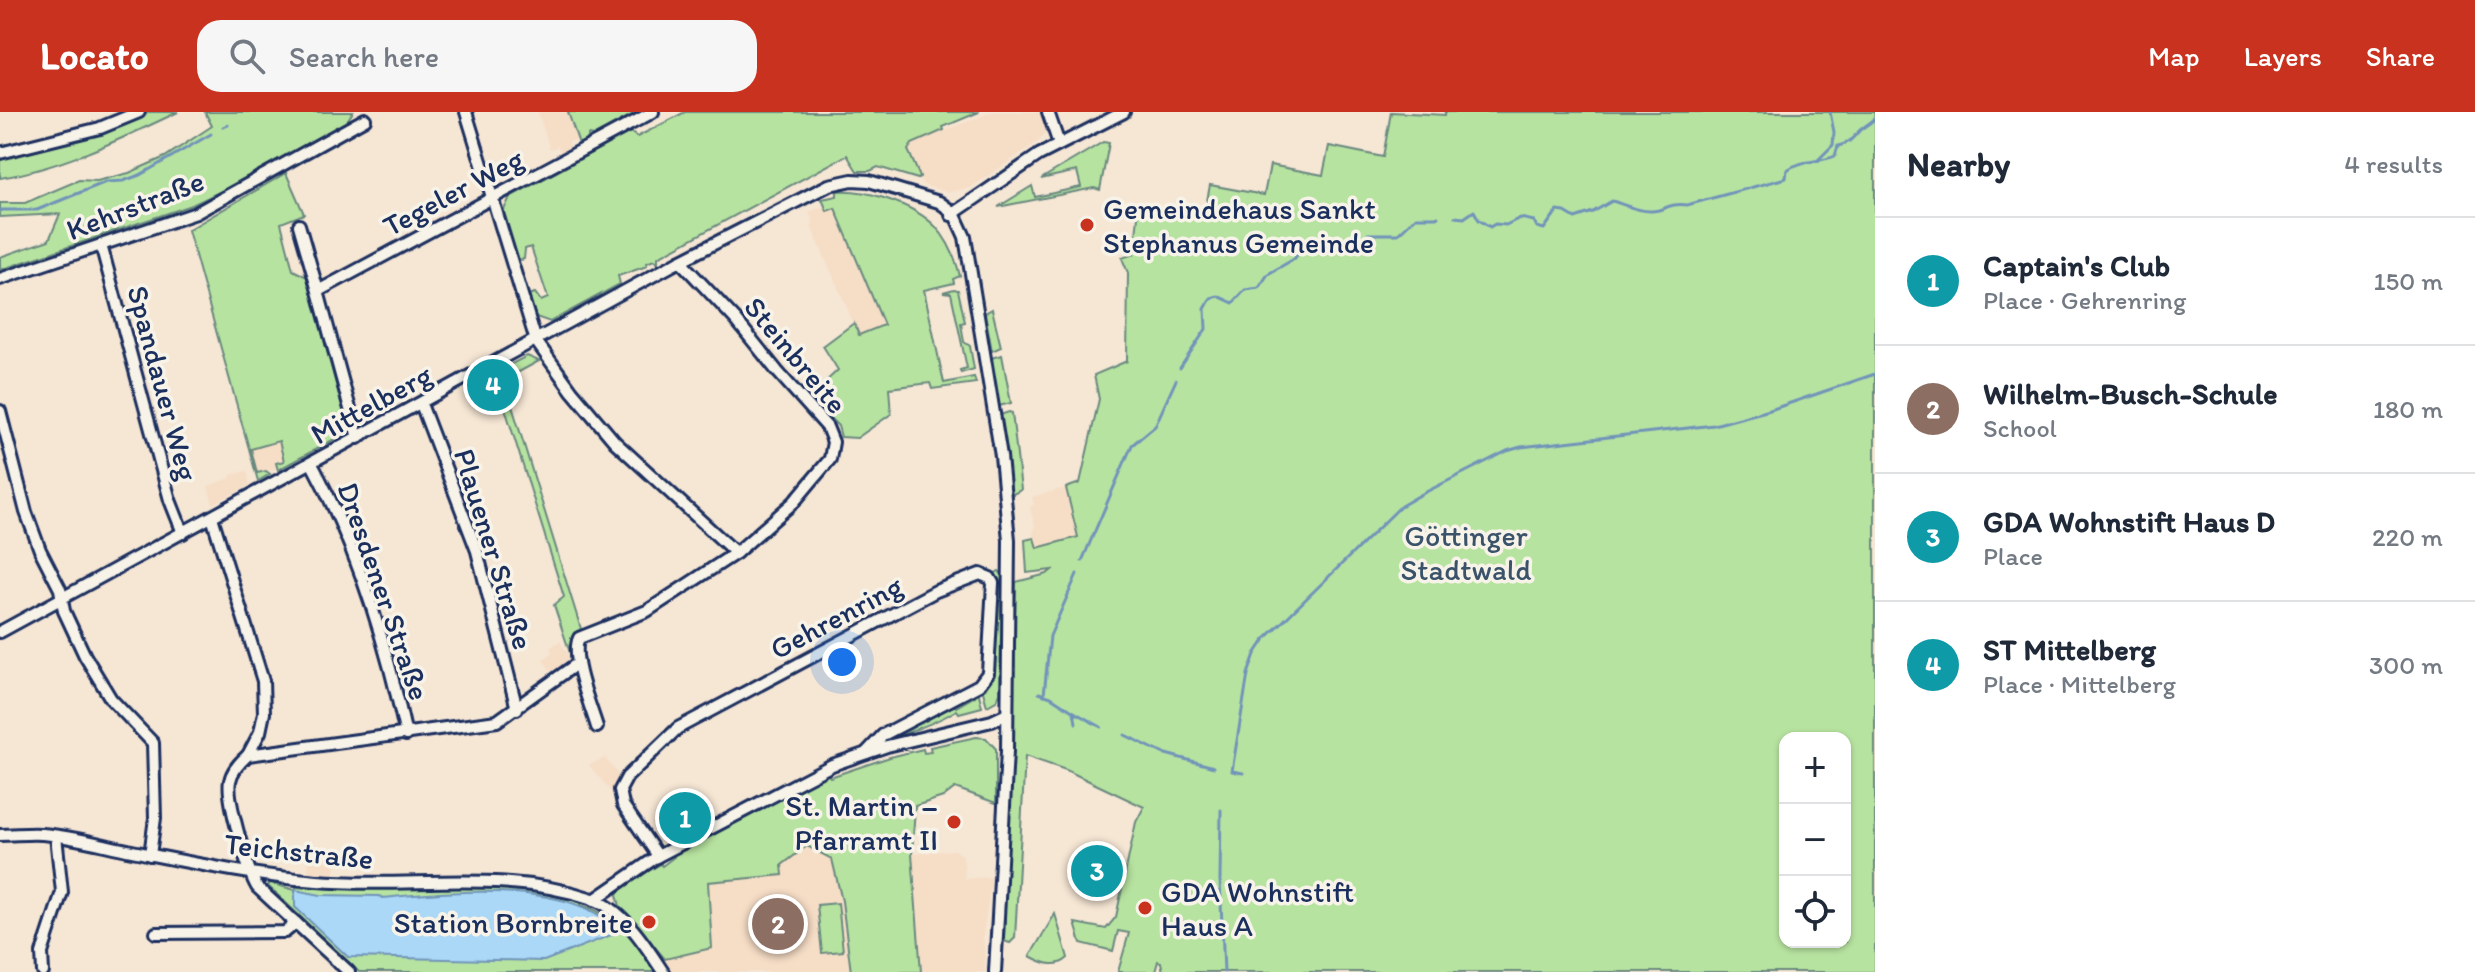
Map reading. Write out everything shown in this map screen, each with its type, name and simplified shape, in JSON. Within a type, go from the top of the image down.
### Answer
[{"type":"street","points":[[0,153],[100,128],[139,112]]},
{"type":"street","points":[[466,112],[536,341],[572,391],[615,442],[736,553]]},
{"type":"street","name":"Tegeler Weg","points":[[318,291],[653,112]]},
{"type":"street","points":[[1048,112],[1059,144]]},
{"type":"street","points":[[995,972],[1007,714],[1010,577],[1006,497],[968,266],[953,217],[1039,155],[1124,112]]},
{"type":"street","name":"Kehrstraße","points":[[0,279],[196,213],[365,119]]},
{"type":"street","name":"Mittelberg","points":[[0,632],[814,191],[852,180],[869,181],[939,202],[953,217]]},
{"type":"street","points":[[299,225],[358,438]]},
{"type":"street","name":"Spandauer Weg","points":[[101,245],[170,500],[183,533]]},
{"type":"street","name":"Steinbreite","points":[[578,663],[576,646],[579,638],[647,611],[736,553],[794,502],[830,459],[833,442],[827,427],[736,320],[680,261]]},
{"type":"street","name":"Plauener Straße","points":[[421,404],[477,551],[517,709]]},
{"type":"street","points":[[0,411],[26,512],[40,550],[60,589],[64,611],[85,656],[111,699],[153,743],[155,818],[150,855]]},
{"type":"street","name":"Dresdener Straße","points":[[312,464],[330,497],[372,611],[396,688],[406,735]]},
{"type":"street","points":[[212,517],[263,681],[264,713],[260,732],[248,755],[235,768],[229,787],[248,873],[257,887],[349,972]]},
{"type":"street","name":"Gehrenring","points":[[658,856],[623,805],[620,790],[627,777],[678,728],[936,591],[980,574],[990,578],[993,583],[986,679],[883,735],[866,753]]},
{"type":"street","points":[[248,755],[483,725],[517,709],[578,663],[597,727]]},
{"type":"street","name":"Gehrenring","points":[[594,900],[658,856],[789,786],[866,753],[992,721],[1007,714]]},
{"type":"street","name":"Teichstraße","points":[[0,835],[56,836],[248,873],[358,884],[508,881],[594,900]]},
{"type":"street","points":[[43,972],[42,953],[62,892],[56,836]]},
{"type":"street","points":[[594,900],[611,908],[630,926],[663,972]]},
{"type":"street","points":[[156,933],[285,932],[296,923]]},
{"type":"shaded area","points":[[538,112],[568,112],[577,140],[569,142],[571,149],[560,153],[558,146],[550,149]]},
{"type":"shaded area","points":[[991,112],[1041,112],[1046,132],[1039,141],[970,188],[948,192],[923,185],[908,150],[912,144]]},
{"type":"shaded area","points":[[825,206],[827,210],[835,207],[884,325],[859,335],[811,226],[814,224],[809,212]]},
{"type":"shaded area","points":[[279,440],[285,461],[277,463],[278,468],[258,474],[250,449]]},
{"type":"shaded area","points":[[247,471],[250,485],[213,504],[208,486]]},
{"type":"shaded area","points":[[1066,488],[1079,537],[1037,548],[1030,507],[1034,505],[1032,497]]},
{"type":"shaded area","points":[[560,641],[569,656],[567,663],[553,674],[543,660],[553,653],[550,648]]},
{"type":"shaded area","points":[[605,758],[619,776],[614,795],[589,765]]},
{"type":"shaded area","points":[[807,846],[832,859],[842,900],[851,972],[673,972],[665,959],[712,948],[708,882],[782,875],[782,865]]},
{"type":"shaded area","points":[[955,850],[963,856],[965,879],[992,877],[983,935],[986,972],[921,972],[912,854]]},
{"type":"shaded area","points":[[309,856],[332,857],[331,863],[336,864],[335,874],[308,872]]},
{"type":"green space","points":[[148,112],[178,112],[69,160],[0,178],[0,159],[106,132]]},
{"type":"green space","points":[[205,112],[353,112],[344,125],[251,177],[192,205],[0,270],[0,257],[49,240],[60,214],[0,217],[0,203],[25,203],[79,180],[97,181],[129,173],[165,157],[212,126]]},
{"type":"green space","points":[[568,112],[637,112],[593,136],[588,135],[588,139],[579,144]]},
{"type":"green space","points":[[685,112],[979,112],[912,144],[908,150],[920,177],[918,179],[878,167],[870,171],[857,171],[847,155],[658,257],[658,264],[654,260],[647,266],[618,276],[620,284],[550,322],[536,317],[528,295],[535,293],[541,301],[548,298],[531,247],[525,249],[524,259],[517,261],[503,212],[510,197],[630,132],[637,137]]},
{"type":"green space","name":"Göttinger Stadtwald","points":[[1391,112],[1445,115],[1445,112],[1875,112],[1875,972],[1163,972],[1158,961],[1155,972],[1118,972],[1129,933],[1118,931],[1113,951],[1081,943],[1075,923],[1106,929],[1116,917],[1136,822],[1144,807],[1066,770],[1025,756],[1015,938],[1010,943],[1004,941],[1016,582],[1052,570],[1027,573],[1025,540],[1034,538],[1037,548],[1078,537],[1066,488],[1080,483],[1099,399],[1094,375],[1127,361],[1128,273],[1122,258],[1134,254],[1139,207],[1204,217],[1210,185],[1264,195],[1270,165],[1323,175],[1329,146],[1383,157]]},
{"type":"green space","points":[[1103,142],[1109,143],[1100,190],[1094,188],[998,207],[1032,186],[1035,197],[1081,187],[1077,171],[1041,179]]},
{"type":"green space","points":[[286,173],[304,214],[281,223],[293,270],[307,277],[347,425],[342,435],[278,470],[276,463],[284,461],[279,441],[251,449],[257,473],[266,471],[270,474],[258,481],[188,230]]},
{"type":"green space","points":[[837,191],[868,194],[902,205],[926,218],[943,236],[960,276],[953,279],[954,283],[924,290],[944,383],[974,377],[976,383],[932,389],[930,383],[889,388],[891,414],[857,438],[841,437],[838,426],[809,397],[838,370],[823,346],[854,323],[859,335],[884,325],[835,208],[827,211],[822,199],[837,196]]},
{"type":"green space","points":[[958,290],[965,322],[961,323],[964,342],[970,346],[974,369],[961,373],[960,370],[967,368],[951,293],[943,292]]},
{"type":"green space","points":[[992,309],[1001,347],[992,351],[985,313]]},
{"type":"green space","points":[[1002,355],[1011,403],[999,406],[991,358]]},
{"type":"green space","points":[[527,356],[539,361],[504,380],[581,629],[574,633],[569,650],[554,605],[564,597],[494,373]]},
{"type":"green space","points":[[1012,413],[1021,490],[1013,494],[1000,415]]},
{"type":"green space","points":[[999,571],[1002,574],[1000,693],[996,701],[987,706],[982,688],[993,675],[996,581],[992,575]]},
{"type":"green space","points":[[978,690],[982,707],[959,713],[957,710],[900,735],[952,704],[956,707],[975,696]]},
{"type":"green space","points":[[976,737],[986,738],[996,749],[996,803],[955,788],[943,797],[915,806],[912,854],[921,972],[851,972],[842,901],[832,859],[807,846],[782,865],[783,875],[708,882],[712,948],[665,959],[620,906],[617,895],[620,887],[662,866],[674,857],[673,854],[777,798],[828,774],[830,777],[923,749],[924,753],[931,752],[930,747]]},
{"type":"green space","points":[[270,883],[295,890],[306,885],[407,889],[485,885],[526,889],[581,902],[581,905],[605,915],[633,940],[656,972],[359,972],[268,886]]},
{"type":"green space","points":[[838,903],[843,951],[822,953],[817,905]]},
{"type":"green space","points":[[1055,914],[1068,958],[1049,964],[1030,956]]},
{"type":"water","points":[[295,890],[321,895],[383,898],[473,892],[541,896],[572,903],[599,915],[619,932],[544,961],[348,957],[295,907]]},
{"type":"waterway","points":[[1818,160],[1833,145],[1830,112]]},
{"type":"waterway","points":[[1455,217],[1464,218],[1474,211],[1479,220],[1490,227],[1506,225],[1520,218],[1534,221],[1537,227],[1544,229],[1557,211],[1575,218],[1612,201],[1650,211],[1687,205],[1786,178],[1787,170],[1793,167],[1835,156],[1838,146],[1845,144],[1875,118]]},
{"type":"waterway","points":[[223,127],[228,125]]},
{"type":"waterway","points":[[0,210],[37,210],[106,182],[123,181],[140,175],[211,134]]},
{"type":"waterway","points":[[1368,234],[1398,234],[1416,217],[1438,217]]},
{"type":"waterway","points":[[1180,368],[1206,329],[1205,309],[1211,298],[1218,296],[1233,303],[1245,290],[1259,288],[1268,274],[1294,259],[1308,241],[1326,245],[1347,239]]},
{"type":"waterway","points":[[1243,773],[1232,771],[1248,674],[1255,654],[1265,639],[1401,506],[1507,451],[1521,447],[1714,425],[1770,410],[1875,374]]},
{"type":"waterway","points":[[1082,561],[1132,445],[1155,426],[1176,380]]},
{"type":"waterway","points":[[1044,695],[1050,636],[1077,574]]},
{"type":"waterway","points":[[1039,693],[1074,712],[1076,723]]},
{"type":"waterway","points":[[1074,712],[1101,727]]},
{"type":"waterway","points":[[1125,735],[1162,753],[1214,767]]},
{"type":"waterway","points":[[1221,810],[1224,972]]},
{"type":"place","name":"Gemeindehaus Sankt Stephanus Gemeinde","points":[[1087,225]]},
{"type":"place","name":"ST Mittelberg","points":[[493,385]]},
{"type":"place","name":"Captain's Club","points":[[685,818]]},
{"type":"place","name":"St. Martin – Pfarramt II","points":[[954,822]]},
{"type":"place","name":"GDA Wohnstift Haus D","points":[[1097,871]]},
{"type":"place","name":"GDA Wohnstift Haus A","points":[[1145,908]]},
{"type":"place","name":"Station Bornbreite","points":[[649,922]]},
{"type":"place","name":"Wilhelm-Busch-Schule","points":[[778,924]]}]
